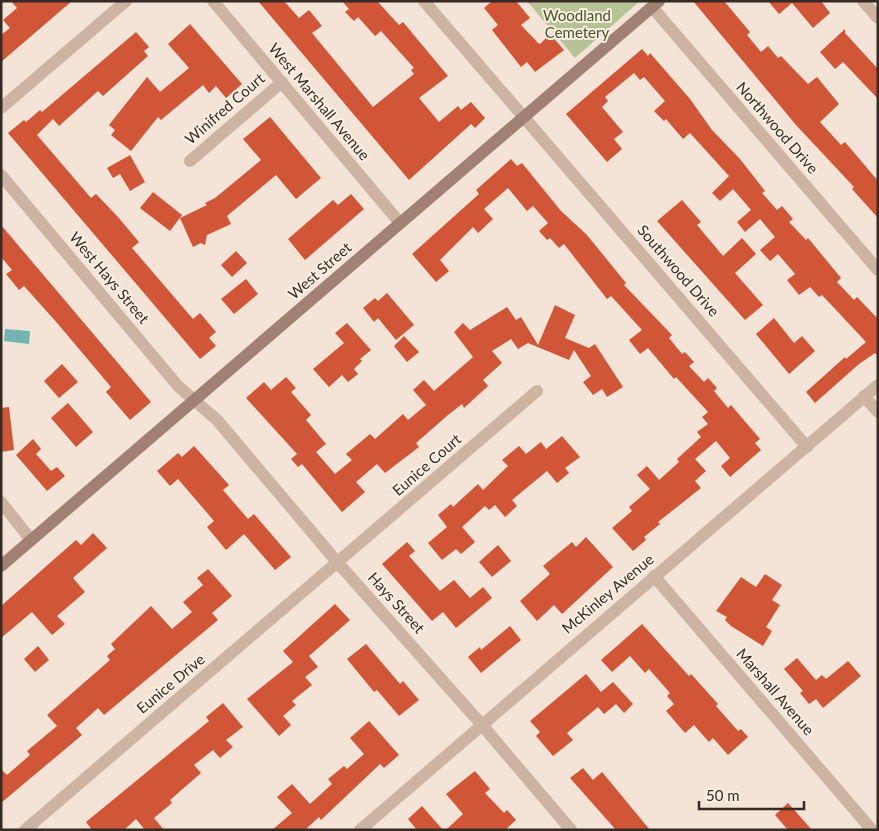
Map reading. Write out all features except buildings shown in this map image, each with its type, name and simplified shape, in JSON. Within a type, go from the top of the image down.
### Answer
[{"type":"main road","name":"West Street","points":[[1,566],[656,4]]},
{"type":"street","points":[[1,108],[126,1]]},
{"type":"street","name":"West Marshall Avenue","points":[[213,1],[400,223]]},
{"type":"street","name":"Southwood Drive","points":[[424,1],[807,447]]},
{"type":"street","points":[[863,1],[878,18]]},
{"type":"street","name":"Northwood Drive","points":[[656,4],[878,270]]},
{"type":"street","name":"Winifred Court","points":[[190,161],[282,82]]},
{"type":"street","name":"West Hays Street","points":[[1,175],[178,386],[194,400]]},
{"type":"street","name":"McKinley Avenue","points":[[360,830],[878,385]]},
{"type":"street","name":"Eunice Court","points":[[338,563],[537,391]]},
{"type":"street","points":[[864,396],[878,412]]},
{"type":"street","name":"Hays Street","points":[[194,400],[217,420],[338,563],[482,725],[571,830]]},
{"type":"street","points":[[1,502],[31,540]]},
{"type":"street","name":"Eunice Drive","points":[[25,830],[338,563]]},
{"type":"street","name":"Marshall Avenue","points":[[654,576],[872,830]]},
{"type":"green space","name":"Woodland Cemetery","points":[[527,1],[640,1],[575,58]]},
{"type":"water","points":[[5,329],[30,331],[29,344],[4,341]]}]
